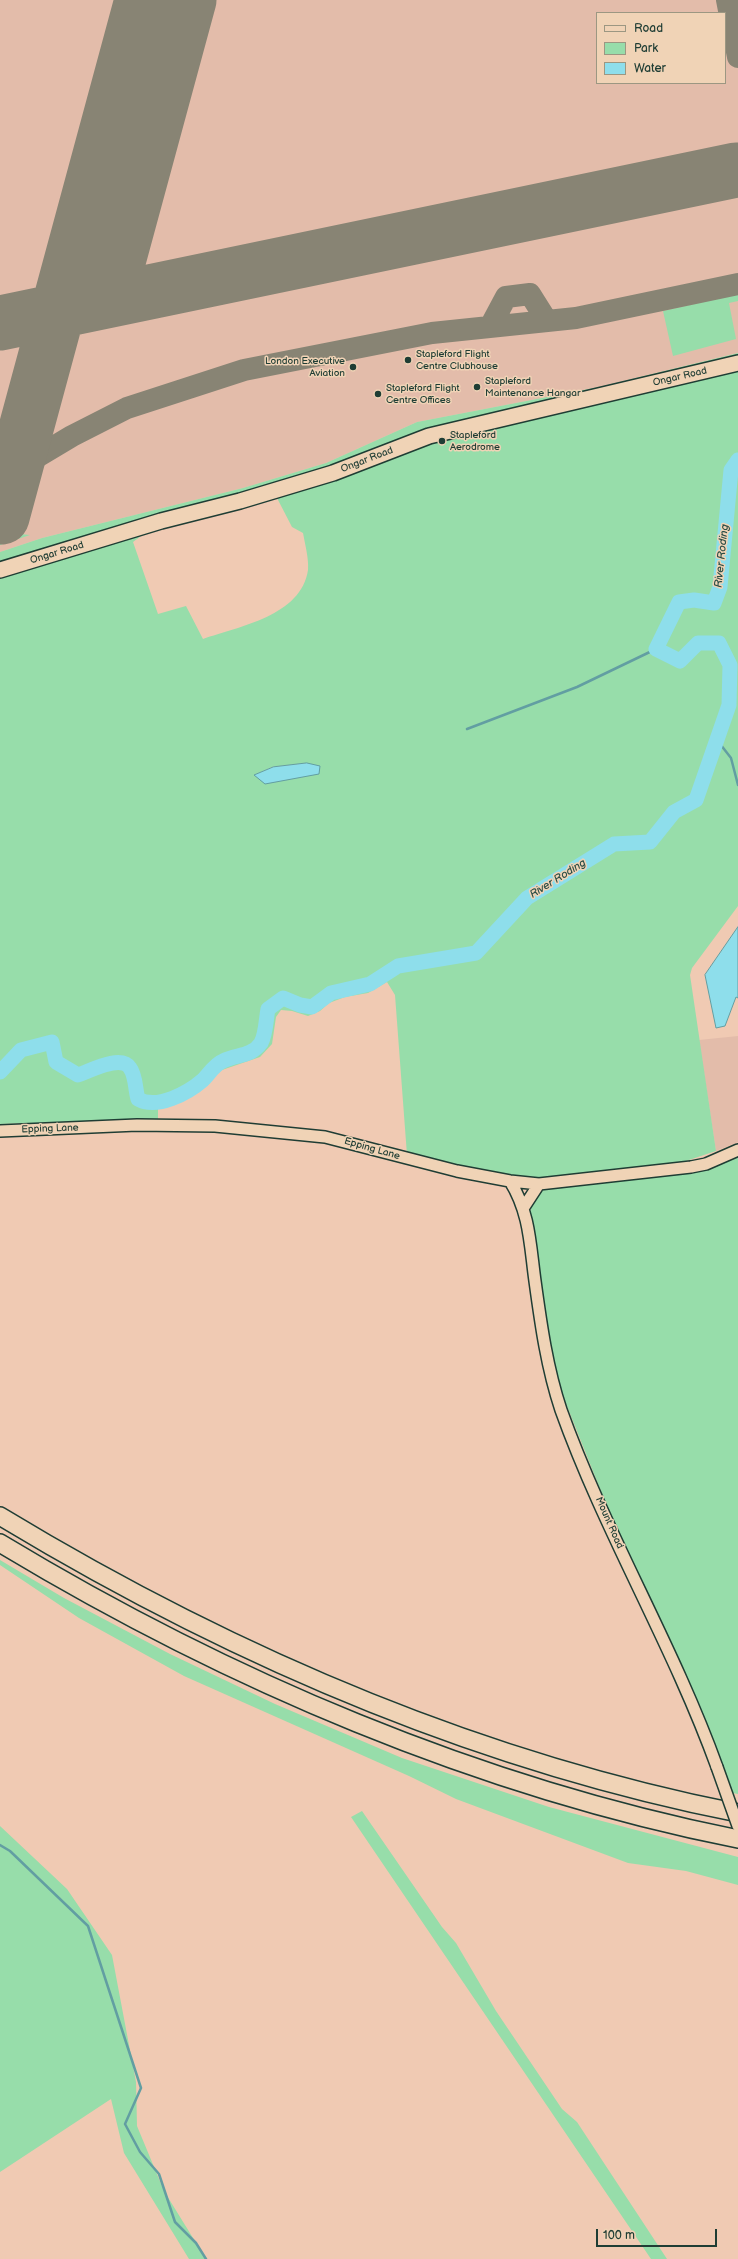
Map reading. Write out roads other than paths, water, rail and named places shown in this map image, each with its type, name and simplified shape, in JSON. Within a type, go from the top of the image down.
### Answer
[{"type":"highway","points":[[0,1516],[91,1570],[168,1611],[249,1650],[359,1698],[441,1730],[527,1759],[631,1788],[738,1813]]},
{"type":"highway","points":[[0,1543],[62,1580],[173,1639],[351,1720],[456,1760],[582,1801],[669,1824],[738,1838]]},
{"type":"main road","name":"Ongar Road","points":[[0,570],[161,521],[333,473],[429,436],[738,363]]},
{"type":"street","name":"Epping Lane","points":[[0,1131],[137,1125],[215,1126],[337,1139],[457,1171],[510,1182],[539,1184],[691,1167],[706,1164],[738,1150]]},
{"type":"street","name":"Mount Road","points":[[510,1182],[524,1207],[546,1358],[561,1409],[610,1527],[682,1677],[738,1826]]},
{"type":"street","points":[[524,1207],[539,1184]]},
{"type":"water","points":[[307,763],[320,766],[319,774],[265,784],[254,775],[273,767]]},
{"type":"water","points":[[738,927],[738,998],[736,997],[725,1026],[716,1028],[705,975]]},
{"type":"waterway","name":"River Roding","points":[[0,1072],[21,1050],[52,1042],[56,1062],[78,1075],[97,1067],[113,1063],[126,1064],[132,1071],[138,1099],[146,1102],[154,1102],[163,1101],[181,1095],[203,1080],[220,1062],[248,1053],[257,1048],[264,1035],[268,1009],[283,998],[300,1005],[312,1007],[331,993],[370,984],[398,966],[476,953],[527,898],[614,844],[650,842],[674,812],[696,800],[729,705],[730,665],[719,643],[698,643],[680,661],[656,649],[679,602],[694,600],[714,603],[720,587],[731,470],[738,460]]},
{"type":"waterway","points":[[467,729],[577,687],[656,649]]},
{"type":"waterway","points":[[717,740],[731,758],[738,785]]},
{"type":"waterway","points":[[0,1845],[10,1851],[88,1926],[141,2088],[125,2124],[140,2152],[159,2174],[175,2222],[196,2243],[206,2259]]},
{"type":"place","name":"Stapleford Flight Centre Clubhouse","points":[[408,360]]},
{"type":"place","name":"London Executive Aviation","points":[[353,367]]},
{"type":"place","name":"Stapleford Maintenance Hangar","points":[[477,387]]},
{"type":"place","name":"Stapleford Flight Centre Offices","points":[[378,394]]},
{"type":"place","name":"Stapleford Aerodrome","points":[[442,441]]}]
